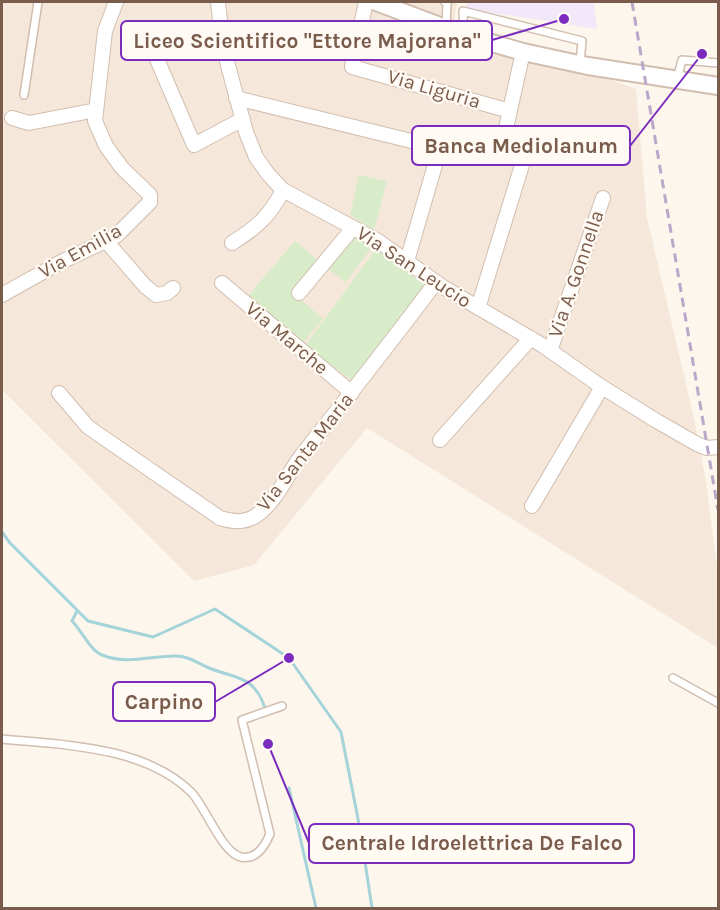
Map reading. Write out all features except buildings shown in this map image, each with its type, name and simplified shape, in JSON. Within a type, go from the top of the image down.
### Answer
[{"type":"street","name":"Via Emilia","points":[[2,295],[59,263],[116,236],[150,202],[150,195],[122,168],[106,146],[95,121],[105,31],[116,2]]},
{"type":"street","name":"Via San Leucio","points":[[219,2],[223,47],[236,98],[256,157],[283,189],[378,241],[436,282],[531,338],[602,387],[697,444],[707,448],[718,447]]},
{"type":"street","name":"Via Liguria","points":[[366,2],[352,67],[510,111]]},
{"type":"street","points":[[387,3],[464,35],[523,52],[580,65],[717,84]]},
{"type":"street","points":[[153,50],[194,145],[243,119]]},
{"type":"street","points":[[478,308],[526,152],[502,146],[523,52]]},
{"type":"street","points":[[236,98],[440,148],[407,261]]},
{"type":"street","points":[[12,118],[29,123],[96,110]]},
{"type":"street","points":[[232,243],[249,232],[273,209],[283,189]]},
{"type":"street","name":"Via A. Gonnella","points":[[550,351],[603,198]]},
{"type":"street","points":[[299,293],[353,228]]},
{"type":"street","points":[[106,241],[156,295],[167,293],[173,288]]},
{"type":"street","name":"Via Santa Maria","points":[[59,393],[88,428],[220,518],[233,522],[249,520],[262,511],[278,492],[299,459],[436,282]]},
{"type":"street","name":"Via Marche","points":[[222,283],[352,393]]},
{"type":"street","points":[[440,440],[531,338]]},
{"type":"street","points":[[532,506],[602,387]]},
{"type":"lane","points":[[24,94],[38,2]]},
{"type":"lane","points":[[445,2],[447,3],[446,28]]},
{"type":"lane","points":[[464,2],[464,35]]},
{"type":"lane","points":[[463,11],[582,40],[580,65]]},
{"type":"lane","points":[[677,79],[682,60],[718,63]]},
{"type":"lane","points":[[673,678],[718,703]]},
{"type":"lane","points":[[2,740],[88,748],[146,762],[192,793],[228,848],[239,856],[252,856],[264,848],[270,834],[242,720],[282,706]]},
{"type":"shaded area","points":[[2,2],[457,2],[454,24],[636,89],[647,218],[694,418],[706,482],[718,574],[718,648],[367,428],[254,565],[194,581],[2,390]]},
{"type":"shaded area","points":[[467,2],[594,2],[597,29],[467,9]]},
{"type":"green space","points":[[359,175],[387,181],[374,230],[350,215]]},
{"type":"green space","points":[[354,232],[373,246],[346,282],[324,266]]},
{"type":"green space","points":[[295,241],[319,261],[292,292],[323,319],[302,344],[247,297]]},
{"type":"green space","points":[[379,245],[432,284],[357,384],[305,346]]},
{"type":"waterway","points":[[2,532],[10,543],[88,621],[153,637],[215,609],[289,658],[341,732],[360,829],[372,908]]},
{"type":"waterway","points":[[77,611],[72,621],[98,653],[120,659],[175,656],[189,658],[250,684],[261,697],[265,708]]},
{"type":"waterway","points":[[289,788],[316,908]]},
{"type":"railway","points":[[632,2],[718,510]]},
{"type":"place","name":"Liceo Scientifico \"Ettore Majorana\"","points":[[564,19]]},
{"type":"place","name":"Banca Mediolanum","points":[[702,54]]},
{"type":"place","name":"Carpino","points":[[289,658]]},
{"type":"place","name":"Centrale Idroelettrica De Falco","points":[[268,744]]}]
